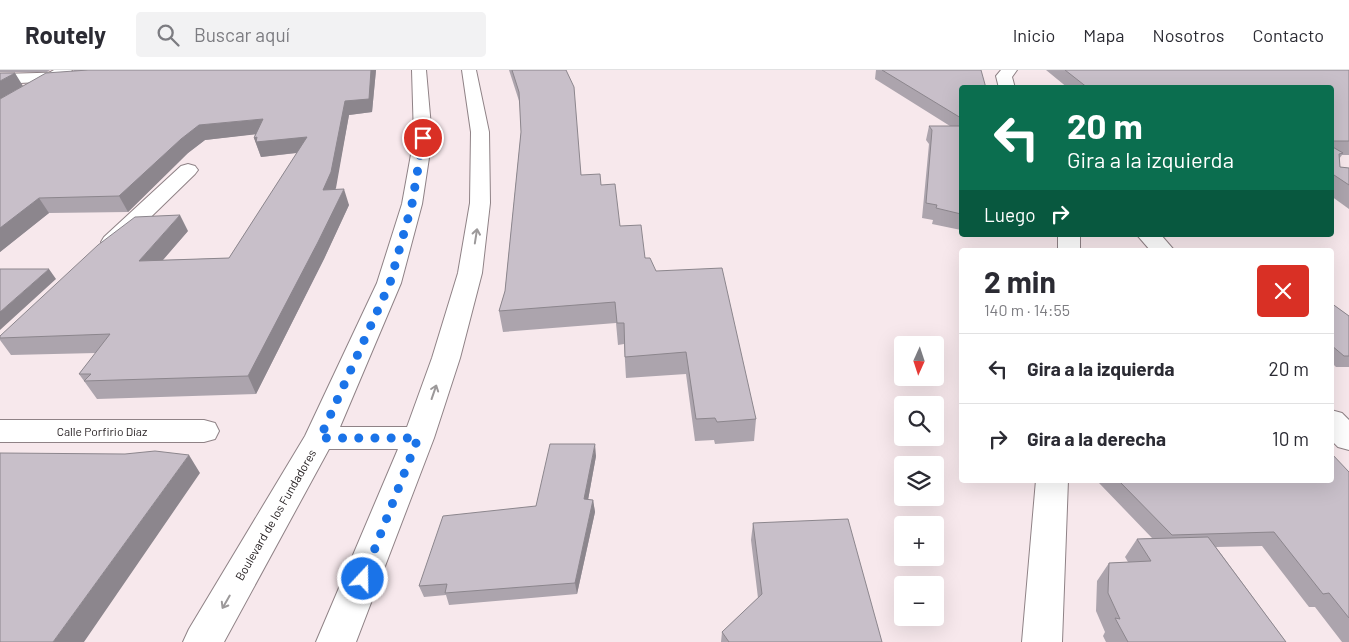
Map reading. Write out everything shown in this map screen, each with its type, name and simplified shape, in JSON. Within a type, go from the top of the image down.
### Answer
[{"type":"main road","points":[[0,108],[65,70]]},
{"type":"main road","name":"Boulevard de los Fundadores","points":[[203,642],[320,438],[390,283],[412,204],[423,138],[419,70]]},
{"type":"main road","points":[[336,642],[418,438],[446,358],[470,273],[480,203],[480,132],[469,70]]},
{"type":"main road","points":[[1006,85],[1004,76],[1010,70]]},
{"type":"main road","points":[[0,79],[50,79],[90,76]]},
{"type":"main road","points":[[94,259],[188,170]]},
{"type":"main road","points":[[1150,237],[1161,248]]},
{"type":"main road","points":[[1334,415],[1349,415]]},
{"type":"main road","points":[[1334,424],[1349,439]]},
{"type":"main road","name":"Calle Porfirio Díaz","points":[[0,431],[204,431]]},
{"type":"main road","points":[[320,438],[418,438]]},
{"type":"main road","points":[[1042,642],[1052,483]]},
{"type":"building","points":[[88,70],[371,70],[369,99],[345,101],[331,172],[323,190],[344,189],[248,376],[84,381],[91,374],[79,374],[110,334],[0,338],[98,245],[135,217],[180,215],[139,261],[229,258],[307,137],[256,142],[257,137],[254,138],[263,119],[199,125],[119,196],[39,198],[0,228],[0,99],[46,73]]},
{"type":"building","points":[[512,70],[566,70],[574,87],[581,175],[600,174],[601,185],[615,184],[620,226],[641,225],[645,258],[650,258],[656,271],[722,268],[756,419],[717,422],[715,418],[696,419],[686,352],[625,357],[624,323],[617,323],[615,302],[499,311],[505,291],[521,132],[519,92]]},
{"type":"building","points":[[882,70],[981,70],[985,85],[959,85],[959,117]]},
{"type":"building","points":[[1065,70],[1349,70],[1349,141],[1334,141],[1334,85],[1084,85]]},
{"type":"building","points":[[0,73],[15,73],[0,81]]},
{"type":"building","points":[[929,126],[959,126],[959,214],[936,208],[937,205],[926,203],[932,130]]},
{"type":"building","points":[[1334,148],[1343,153],[1339,154],[1340,167],[1349,168],[1349,185],[1334,175]]},
{"type":"building","points":[[0,269],[49,269],[0,312]]},
{"type":"building","points":[[1334,305],[1349,316],[1349,356],[1344,356],[1334,348]]},
{"type":"building","points":[[550,444],[595,444],[584,499],[593,500],[575,583],[445,593],[447,584],[419,586],[443,516],[536,506]]},
{"type":"building","points":[[155,451],[189,455],[53,642],[0,642],[0,453],[125,454]]},
{"type":"building","points":[[1334,456],[1349,472],[1349,618],[1329,593],[1323,594],[1274,532],[1172,535],[1121,483],[1334,483]]},
{"type":"building","points":[[848,519],[882,642],[729,642],[722,632],[762,594],[753,523]]},
{"type":"building","points":[[1208,537],[1286,642],[1128,642],[1115,618],[1120,619],[1108,593],[1109,563],[1151,561],[1137,539]]},
{"type":"route","points":[[363,579],[418,438],[320,438],[390,283],[412,204],[423,138]]}]
